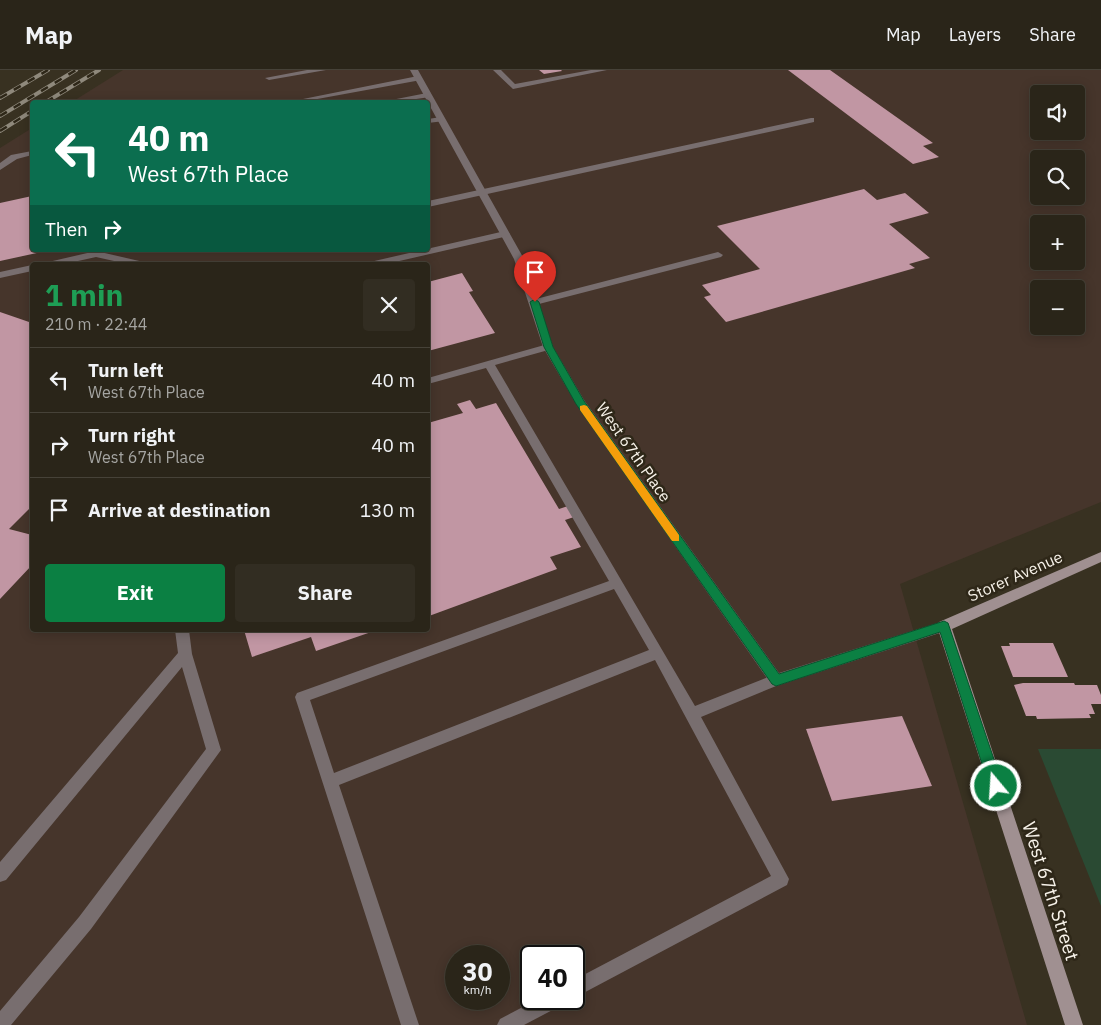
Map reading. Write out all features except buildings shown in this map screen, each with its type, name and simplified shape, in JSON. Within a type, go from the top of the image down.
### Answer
[{"type":"street","points":[[269,78],[322,70]]},
{"type":"street","points":[[497,70],[513,87],[603,70]]},
{"type":"street","points":[[303,100],[416,74]]},
{"type":"street","name":"West 67th Place","points":[[416,74],[518,258],[535,302],[548,347],[580,402],[776,680]]},
{"type":"street","points":[[330,95],[334,100]]},
{"type":"street","points":[[397,100],[427,95]]},
{"type":"street","points":[[430,121],[441,118]]},
{"type":"street","points":[[430,204],[811,120]]},
{"type":"street","points":[[0,167],[14,157],[30,153]]},
{"type":"street","points":[[430,251],[505,234]]},
{"type":"street","points":[[383,262],[427,252]]},
{"type":"street","points":[[60,262],[96,254],[132,262]]},
{"type":"street","points":[[535,302],[718,255]]},
{"type":"street","points":[[0,275],[30,268]]},
{"type":"street","points":[[430,379],[548,347]]},
{"type":"street","points":[[489,364],[658,653],[781,879],[585,983]]},
{"type":"street","name":"Storer Avenue","points":[[944,626],[1101,557]]},
{"type":"street","points":[[410,1025],[302,697],[617,583]]},
{"type":"street","points":[[692,714],[776,680],[944,626]]},
{"type":"street","name":"West 67th Street","points":[[944,626],[1074,1025]]},
{"type":"street","points":[[0,1022],[4,1020],[85,923],[214,750],[185,654],[182,632]]},
{"type":"street","points":[[329,782],[658,653]]},
{"type":"street","points":[[0,874],[185,654]]},
{"type":"street","points":[[506,1025],[535,1010]]},
{"type":"shaded area","points":[[123,70],[1101,70],[1101,502],[900,584],[1027,1025],[0,1025],[0,148],[30,129],[30,252],[430,252],[430,100],[75,100]]},
{"type":"green space","points":[[1038,749],[1101,749],[1101,906]]},
{"type":"railway","points":[[0,98],[48,70]]},
{"type":"railway","points":[[0,116],[76,70]]},
{"type":"railway","points":[[49,100],[99,70]]},
{"type":"railway","points":[[0,131],[30,112]]},
{"type":"slow traffic","points":[[584,408],[675,538]]},
{"type":"route","points":[[535,302],[548,347],[580,402],[776,680],[944,626],[996,786]]}]
